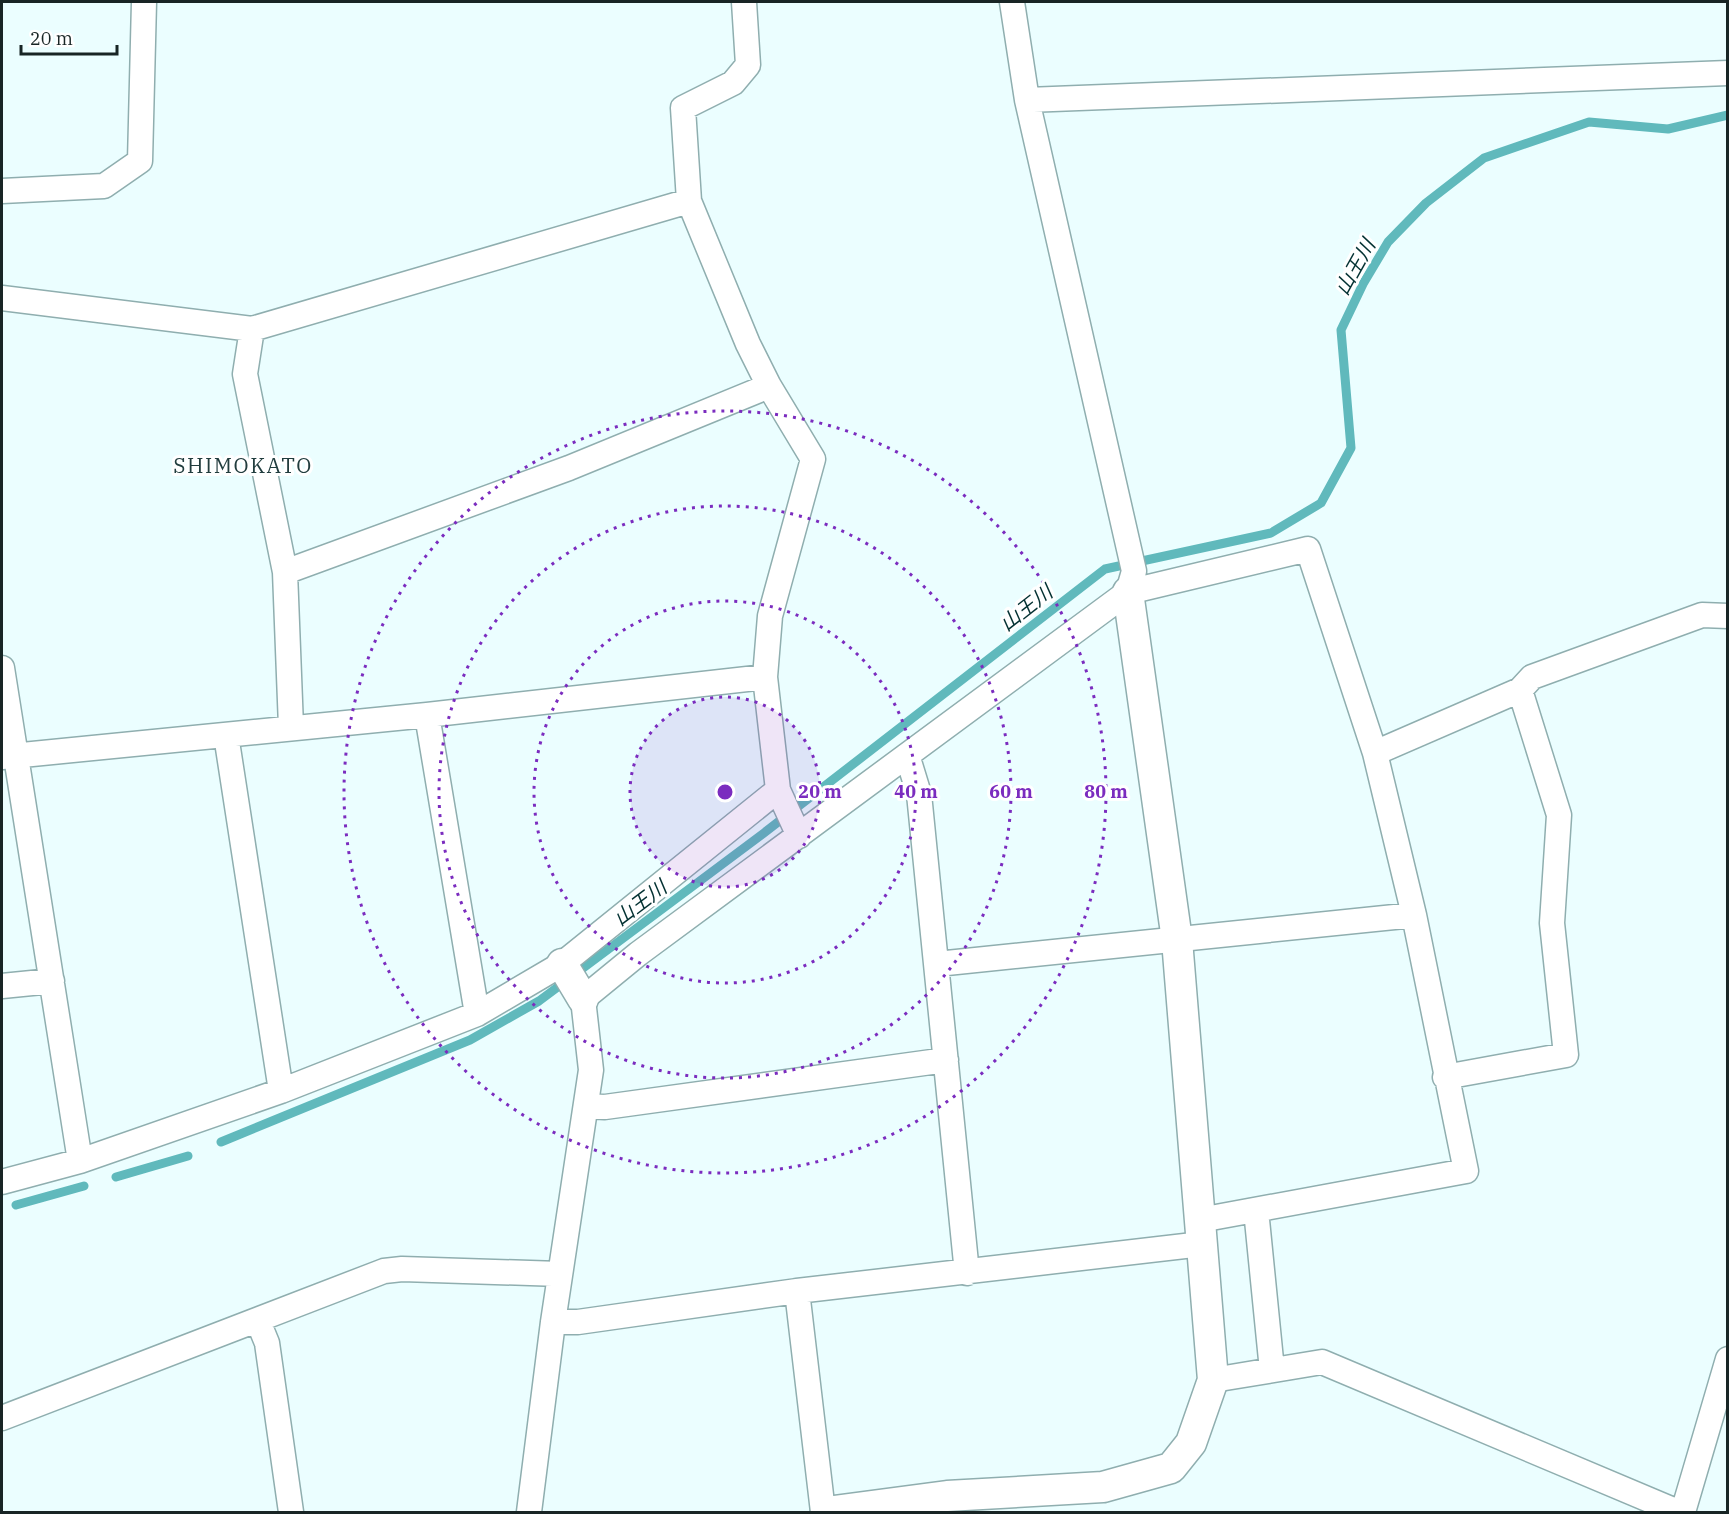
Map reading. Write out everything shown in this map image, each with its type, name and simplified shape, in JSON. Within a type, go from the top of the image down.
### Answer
[{"type":"street","points":[[2,191],[104,186],[140,161],[144,2]]},
{"type":"street","points":[[744,2],[748,65],[733,83],[683,108],[689,201],[748,344],[769,386],[813,459],[770,616],[765,677],[780,796],[796,831]]},
{"type":"street","points":[[796,1291],[824,1512],[947,1496],[1103,1487],[1171,1468],[1191,1443],[1213,1380],[1177,940],[1127,540],[1027,100],[1012,2]]},
{"type":"street","points":[[1027,100],[1728,73]]},
{"type":"street","points":[[2,298],[252,329],[689,201]]},
{"type":"street","points":[[252,329],[245,374],[285,573],[291,728]]},
{"type":"street","points":[[285,573],[569,468],[769,386]]},
{"type":"street","points":[[553,1322],[578,1322],[796,1291],[966,1273],[1201,1232],[1256,1210],[1466,1171],[1445,1077],[1414,915],[1375,753],[1308,549],[1131,582],[908,758],[796,831],[582,998]]},
{"type":"street","points":[[1375,753],[1521,690],[1532,677],[1702,615],[1728,616]]},
{"type":"street","points":[[2,668],[9,756],[52,981],[80,1161]]},
{"type":"street","points":[[9,756],[427,715],[765,677]]},
{"type":"street","points":[[1445,1077],[1566,1055],[1552,923],[1560,815],[1521,690]]},
{"type":"street","points":[[427,715],[477,1014]]},
{"type":"street","points":[[226,735],[280,1090]]},
{"type":"street","points":[[908,758],[919,794],[938,964],[966,1273]]},
{"type":"street","points":[[2,1182],[80,1161],[280,1090],[477,1014],[562,965],[780,796]]},
{"type":"street","points":[[938,964],[1414,915]]},
{"type":"street","points":[[529,1512],[553,1322],[591,1070],[582,998],[562,965]]},
{"type":"street","points":[[2,986],[52,981]]},
{"type":"street","points":[[586,1106],[605,1107],[946,1060]]},
{"type":"street","points":[[1256,1210],[1272,1370]]},
{"type":"street","points":[[2,1418],[384,1271],[402,1269],[560,1274]]},
{"type":"street","points":[[258,1321],[267,1343],[291,1512]]},
{"type":"street","points":[[1683,1512],[1728,1359]]},
{"type":"street","points":[[1213,1380],[1322,1362],[1678,1512]]},
{"type":"waterway","name":"山王川","points":[[221,1142],[470,1040],[539,1001],[764,833],[1105,569],[1271,533],[1321,503],[1351,448],[1341,330],[1363,284],[1388,242],[1426,203],[1484,158],[1589,122],[1668,129],[1728,115]]},
{"type":"waterway","name":"山王川","points":[[116,1177],[188,1156]]},
{"type":"waterway","name":"山王川","points":[[16,1205],[84,1186]]},
{"type":"district","name":"SHIMOKATO","points":[[243,466]]}]
